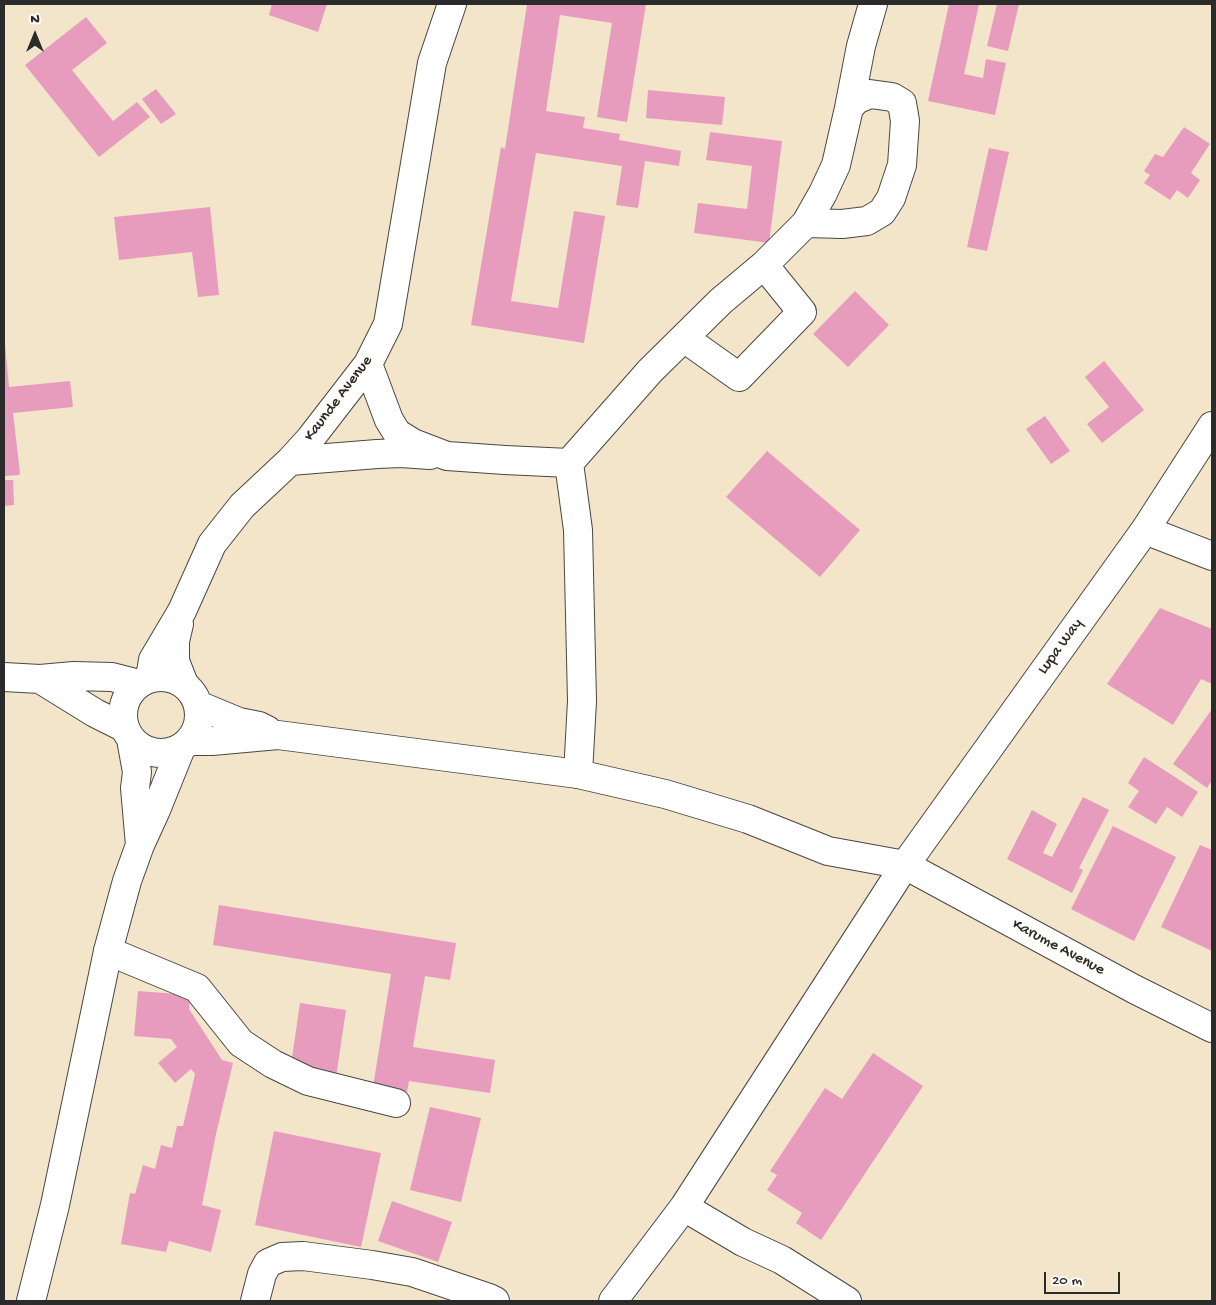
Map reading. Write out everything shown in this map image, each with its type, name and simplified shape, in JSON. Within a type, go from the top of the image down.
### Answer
[{"type":"street","name":"Kaunde Avenue","points":[[182,611],[212,544],[242,506],[290,461],[310,439],[368,364],[388,324],[432,63],[452,4]]},
{"type":"street","points":[[578,774],[582,702],[578,540],[569,463],[650,371],[721,301],[764,265],[806,223],[836,165],[861,46],[873,4]]},
{"type":"street","points":[[806,223],[842,224],[867,221],[882,212],[892,198],[902,165],[905,122],[902,103],[892,97],[870,94],[856,100],[849,108]]},
{"type":"street","points":[[684,338],[739,378],[802,312],[764,265]]},
{"type":"street","points":[[368,364],[389,420],[398,433],[413,443],[447,456]]},
{"type":"street","name":"Lupa Way","points":[[614,1301],[684,1208],[905,865],[1145,530],[1212,426]]},
{"type":"street","points":[[290,461],[401,454],[569,463]]},
{"type":"street","points":[[1145,530],[1212,556]]},
{"type":"street","points":[[145,681],[153,660],[182,611]]},
{"type":"street","points":[[31,1301],[55,1205],[108,951],[127,880],[185,744],[197,730],[200,718],[175,661],[175,641],[182,611]]},
{"type":"street","points":[[4,677],[40,679],[74,676],[112,677],[145,681]]},
{"type":"street","points":[[140,846],[135,788],[137,772],[123,716],[124,704],[130,693],[145,681],[162,676],[174,679],[191,694],[239,722],[259,726],[278,735]]},
{"type":"street","points":[[40,679],[128,733],[139,746],[149,751],[171,752],[185,744],[278,735]]},
{"type":"street","name":"Karume Avenue","points":[[278,735],[578,774],[666,794],[748,819],[828,851],[905,865],[1134,989],[1212,1028]]},
{"type":"street","points":[[108,951],[197,988],[241,1043],[273,1064],[308,1081],[396,1103]]},
{"type":"street","points":[[684,1208],[743,1242],[782,1260],[847,1301]]},
{"type":"street","points":[[255,1301],[262,1274],[268,1263],[282,1257],[303,1256],[412,1272],[495,1301]]},
{"type":"building","points":[[272,4],[327,4],[318,32],[269,15]]},
{"type":"building","points":[[527,4],[646,4],[627,122],[597,117],[612,23],[560,15],[546,111],[585,117],[583,128],[620,134],[619,140],[681,151],[679,166],[645,161],[638,208],[616,205],[622,166],[536,153],[511,301],[558,308],[574,211],[605,216],[584,343],[471,325],[501,147],[505,149]]},
{"type":"building","points":[[949,4],[979,4],[964,74],[983,78],[986,59],[1006,63],[995,115],[928,101]]},
{"type":"building","points":[[997,4],[1019,4],[1008,51],[987,46]]},
{"type":"building","points":[[86,17],[107,43],[72,70],[113,121],[137,102],[150,117],[99,157],[25,65]]},
{"type":"building","points":[[156,89],[176,114],[161,124],[142,99]]},
{"type":"building","points":[[648,90],[725,97],[722,125],[646,118]]},
{"type":"building","points":[[1184,127],[1210,144],[1191,173],[1200,180],[1188,198],[1177,190],[1170,200],[1144,183],[1150,175],[1144,171],[1155,154],[1163,157]]},
{"type":"building","points":[[710,132],[782,141],[769,243],[694,233],[698,203],[747,209],[752,166],[706,160]]},
{"type":"building","points":[[989,148],[1009,152],[987,251],[967,247]]},
{"type":"building","points":[[210,207],[219,295],[198,297],[192,252],[119,260],[114,217]]},
{"type":"building","points":[[855,291],[889,325],[848,367],[813,334]]},
{"type":"building","points":[[4,344],[9,387],[70,381],[73,407],[13,413],[20,473],[19,475],[4,476]]},
{"type":"building","points":[[1104,361],[1144,410],[1102,443],[1087,424],[1109,407],[1085,377]]},
{"type":"building","points":[[1045,416],[1070,451],[1051,464],[1026,429]]},
{"type":"building","points":[[767,451],[860,530],[820,577],[726,497]]},
{"type":"building","points":[[4,480],[13,480],[14,505],[4,506]]},
{"type":"building","points":[[1160,608],[1212,629],[1212,684],[1201,679],[1173,725],[1107,684]]},
{"type":"building","points":[[1212,709],[1212,780],[1207,788],[1173,764]]},
{"type":"building","points":[[1144,757],[1198,792],[1182,817],[1167,807],[1156,824],[1128,807],[1139,791],[1128,783]]},
{"type":"building","points":[[1083,797],[1109,810],[1079,868],[1083,870],[1072,893],[1007,859],[1032,810],[1057,824],[1043,853],[1052,857]]},
{"type":"building","points":[[1113,826],[1176,857],[1134,941],[1071,909]]},
{"type":"building","points":[[1200,845],[1212,850],[1212,951],[1161,927]]},
{"type":"building","points":[[219,905],[456,943],[450,980],[425,976],[413,1047],[495,1060],[490,1093],[409,1081],[407,1092],[373,1087],[391,974],[213,945]]},
{"type":"building","points":[[138,991],[190,995],[189,1009],[222,1060],[233,1063],[202,1205],[221,1210],[211,1252],[169,1241],[166,1252],[121,1244],[130,1193],[135,1194],[143,1165],[155,1169],[161,1145],[172,1148],[177,1126],[183,1126],[195,1074],[191,1069],[175,1083],[158,1063],[177,1047],[171,1039],[134,1036]]},
{"type":"building","points":[[300,1003],[346,1010],[336,1077],[290,1071]]},
{"type":"building","points":[[873,1053],[923,1086],[821,1240],[796,1223],[802,1213],[767,1190],[777,1175],[770,1171],[825,1088],[842,1099]]},
{"type":"building","points":[[430,1107],[481,1118],[461,1202],[410,1190]]},
{"type":"building","points":[[274,1131],[381,1153],[361,1247],[255,1225]]},
{"type":"building","points":[[392,1201],[452,1222],[438,1262],[378,1241]]}]
